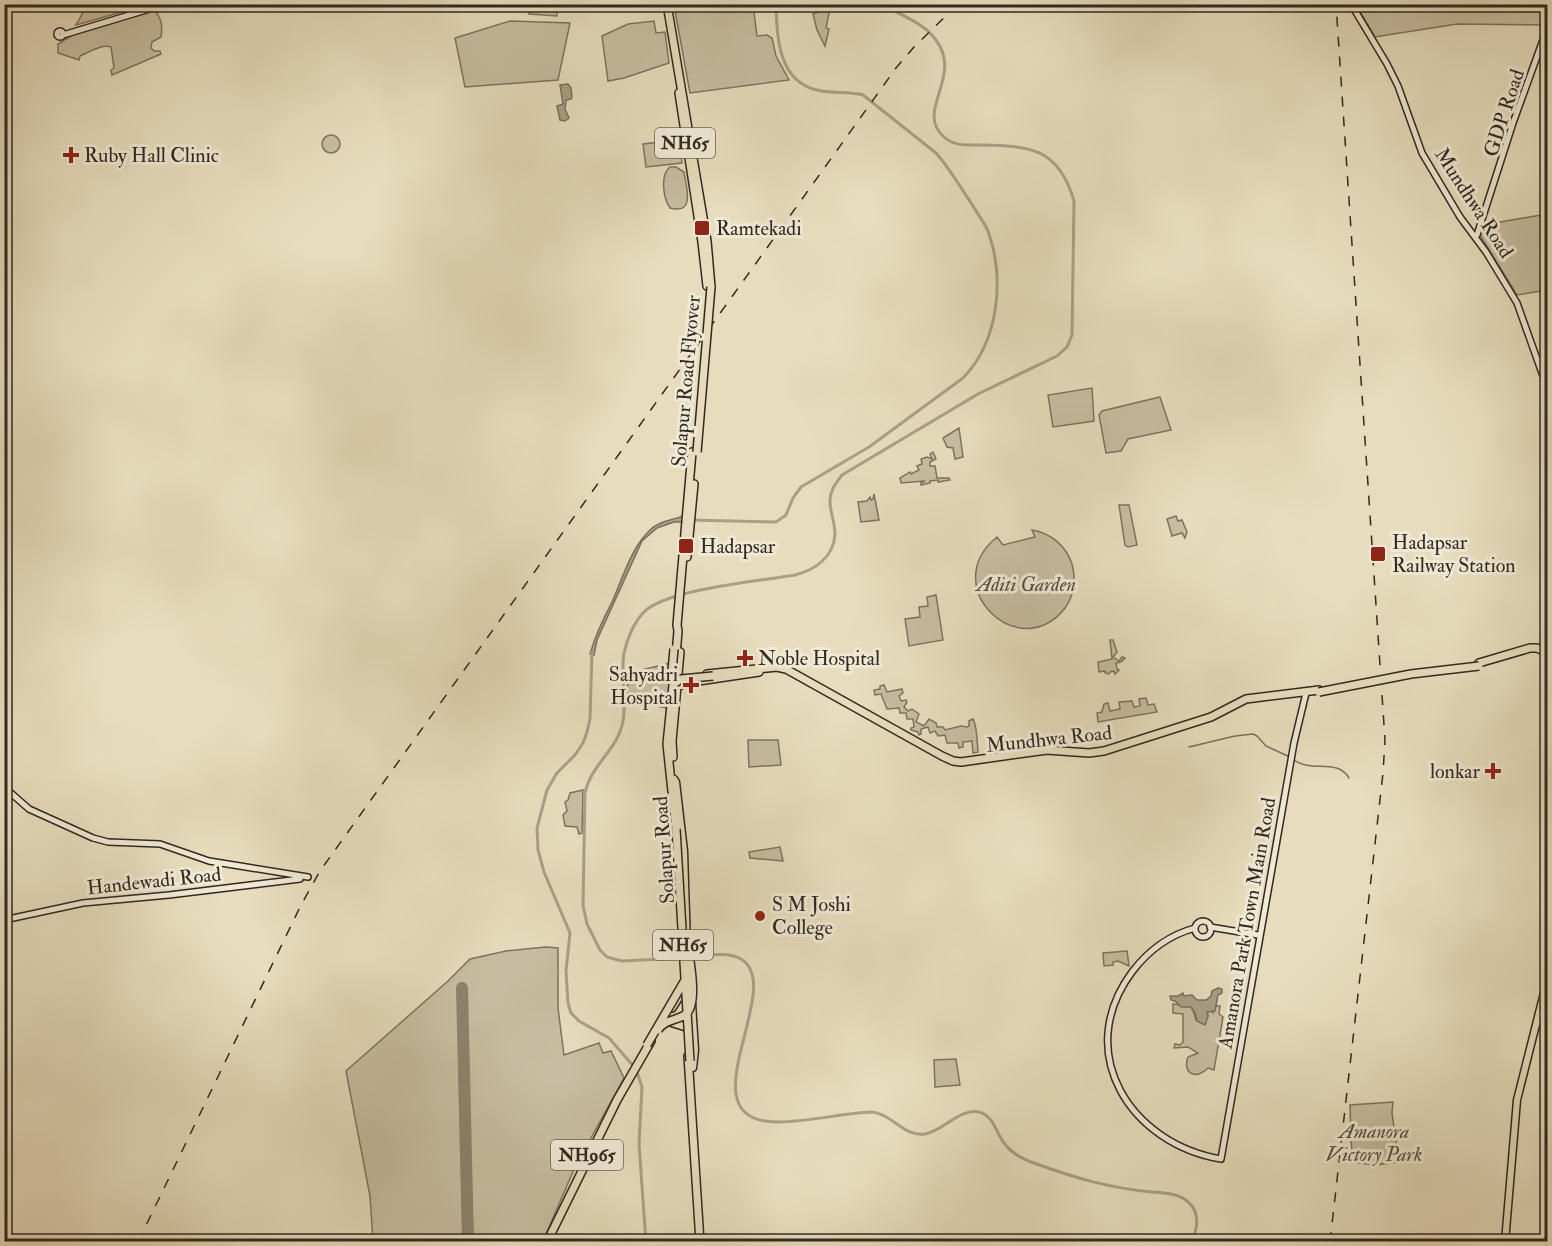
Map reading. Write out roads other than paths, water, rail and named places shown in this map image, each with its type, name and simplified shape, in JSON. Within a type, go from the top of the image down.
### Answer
[{"type":"highway","name":"NH65","points":[[665,4],[708,285]]},
{"type":"highway","name":"Solapur Road Flyover","points":[[676,64],[711,272],[694,452],[693,494]]},
{"type":"highway","name":"Solapur Road","points":[[672,779],[672,741],[679,679],[682,595],[694,452]]},
{"type":"highway","name":"Solapur Road","points":[[688,518],[693,494]]},
{"type":"highway","name":"Solapur Road","points":[[672,779],[667,739],[679,679],[677,625],[682,595]]},
{"type":"highway","points":[[677,625],[672,670],[679,679]]},
{"type":"highway","name":"Mundhwa Road","points":[[711,677],[766,670],[789,672],[946,758],[957,762],[973,762],[1047,750],[1099,752],[1211,717],[1242,702],[1313,692],[1418,671],[1481,664],[1533,648],[1548,654]]},
{"type":"highway","points":[[679,679],[711,677]]},
{"type":"highway","points":[[679,679],[711,677]]},
{"type":"highway","points":[[669,755],[671,716],[679,679]]},
{"type":"highway","name":"NH65","points":[[672,779],[678,828],[691,1065]]},
{"type":"highway","name":"NH65","points":[[678,828],[691,1065]]},
{"type":"highway","name":"NH965","points":[[635,1067],[661,1026],[681,1017],[691,1007],[691,974],[687,939],[684,934]]},
{"type":"highway","points":[[672,999],[685,978]]},
{"type":"highway","name":"NH965","points":[[642,1052],[685,978]]},
{"type":"highway","name":"Solapur Road","points":[[686,990],[686,1027],[691,1065],[701,1242]]},
{"type":"highway","points":[[686,990],[668,1015],[668,1021],[686,1027]]},
{"type":"highway","name":"NH965","points":[[546,1242],[575,1177],[642,1052],[672,999],[686,990]]},
{"type":"highway","name":"NH965","points":[[635,1067],[640,1064],[662,1025],[668,1021]]},
{"type":"main road","points":[[156,4],[63,34],[166,4]]},
{"type":"main road","points":[[1353,4],[1381,51]]},
{"type":"main road","name":"Mundhwa Road","points":[[1353,4],[1402,90],[1423,152],[1460,217],[1493,261],[1517,301],[1548,390]]},
{"type":"main road","name":"GDP Road","points":[[1492,191],[1548,26]]},
{"type":"main road","name":"GDP Road","points":[[1492,191],[1548,31]]},
{"type":"main road","points":[[1476,234],[1492,191]]},
{"type":"main road","name":"Mundhwa Road","points":[[1452,201],[1495,260],[1517,301],[1527,320],[1548,382]]},
{"type":"main road","name":"Amanora Park Town Main Road","points":[[1220,1158],[1285,787],[1294,743],[1313,692]]},
{"type":"main road","name":"Solapur Road","points":[[672,779],[669,794],[676,850],[686,990]]},
{"type":"main road","name":"Handewadi Road","points":[[4,787],[29,809],[96,839],[108,842],[160,844],[205,860],[308,877],[169,896],[83,903],[4,920]]},
{"type":"main road","name":"Amanora Park Town Main Road","points":[[1220,1158],[1285,787]]},
{"type":"main road","points":[[1211,928],[1208,935],[1203,937],[1197,935],[1195,930],[1197,923],[1202,921],[1207,922],[1211,928],[1258,936]]},
{"type":"main road","points":[[1195,930],[1176,938],[1151,955],[1130,980],[1119,1000],[1112,1024],[1111,1048],[1119,1081],[1127,1100],[1147,1126],[1164,1139],[1188,1151],[1220,1158]]},
{"type":"main road","name":"Solapur Road","points":[[685,958],[686,990],[695,1050],[691,1065]]},
{"type":"main road","points":[[1505,1242],[1516,1100],[1548,977]]},
{"type":"waterway","points":[[690,520],[776,522],[786,515],[793,498],[801,487],[869,447],[963,378],[984,347],[995,310],[997,271],[989,234],[951,172],[936,153],[863,95],[817,90],[804,85],[794,77],[782,56],[777,30],[776,4]]},
{"type":"waterway","points":[[682,958],[622,961],[607,957],[600,950],[587,924],[583,905],[585,793],[593,774],[620,731],[624,713],[624,653],[637,621],[644,612],[673,597],[715,587],[795,575],[810,570],[827,556],[834,542],[835,530],[830,497],[842,475],[978,394],[1057,356],[1067,347],[1072,335],[1074,201],[1059,169],[1050,159],[1026,149],[1012,146],[960,144],[944,137],[936,126],[934,115],[944,76],[945,62],[940,47],[924,28],[881,4]]},
{"type":"waterway","points":[[592,652],[590,719],[587,732],[575,755],[557,773],[547,790],[537,828],[538,850],[544,872],[570,933],[566,971],[571,1013],[579,1021],[609,1038],[636,1069],[642,1087],[639,1144],[646,1242]]},
{"type":"waterway","points":[[1189,747],[1253,734],[1266,746],[1290,757]]},
{"type":"waterway","points":[[1294,760],[1301,764],[1338,769],[1349,778]]},
{"type":"waterway","points":[[692,957],[730,955],[741,959],[752,974],[753,996],[736,1078],[737,1100],[750,1116],[786,1122],[872,1112],[886,1117],[911,1132],[925,1134],[965,1113],[979,1112],[988,1117],[1007,1147],[1025,1160],[1092,1182],[1183,1198],[1191,1205],[1197,1220],[1190,1242]]},
{"type":"railway","points":[[138,1242],[301,905],[320,871],[896,68],[958,4]]},
{"type":"railway","points":[[1330,1242],[1385,740],[1336,4]]},
{"type":"place","name":"Ruby Hall Clinic","points":[[71,155]]},
{"type":"place","name":"Ramtekadi","points":[[702,228]]},
{"type":"place","name":"Hadapsar","points":[[686,546]]},
{"type":"place","name":"Hadapsar Railway Station","points":[[1378,554]]},
{"type":"place","name":"Noble Hospital","points":[[745,658]]},
{"type":"place","name":"Sahyadri Hospital","points":[[691,685]]},
{"type":"place","name":"lonkar","points":[[1493,771]]},
{"type":"place","name":"S M Joshi College","points":[[760,916]]},
{"type":"park label","name":"Aditi Garden","points":[[1026,584]]},
{"type":"park label","name":"Amanora Victory Park","points":[[1374,1142]]}]
